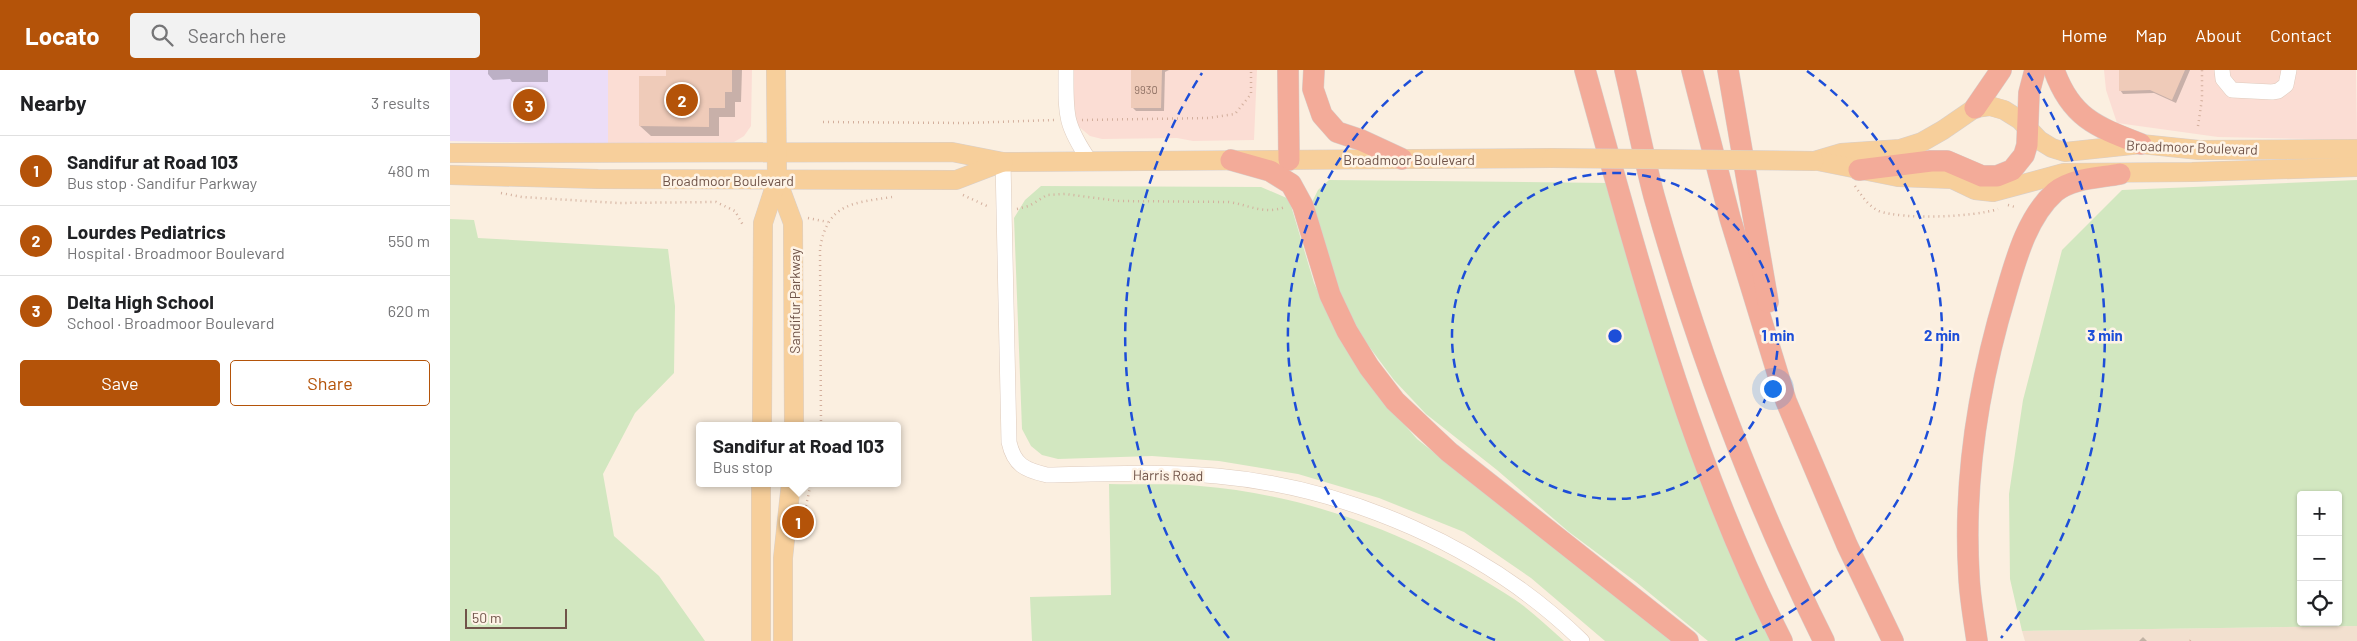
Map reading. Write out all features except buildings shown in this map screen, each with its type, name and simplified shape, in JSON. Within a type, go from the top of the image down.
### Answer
[{"type":"highway","points":[[1288,70],[1289,160]]},
{"type":"highway","points":[[1314,70],[1313,89],[1322,115],[1337,132],[1361,140],[1402,159]]},
{"type":"highway","points":[[1585,70],[1648,298],[1684,408],[1717,496],[1782,641]]},
{"type":"highway","points":[[1625,70],[1654,195],[1698,338],[1754,485],[1824,641]]},
{"type":"highway","points":[[1692,70],[1730,218],[1786,401],[1847,545],[1893,641]]},
{"type":"highway","points":[[1728,70],[1786,401]]},
{"type":"highway","points":[[1975,108],[2001,70]]},
{"type":"highway","points":[[1854,175],[1931,161],[1947,161],[1982,176],[1997,176],[2012,170],[2019,164],[2027,145],[2029,93],[2035,70]]},
{"type":"highway","points":[[2054,70],[2062,91],[2084,116],[2101,127],[2141,144]]},
{"type":"highway","points":[[1231,160],[1270,170],[1291,184],[1303,206],[1330,295],[1347,331],[1369,367],[1395,401],[1449,452],[1688,641]]},
{"type":"highway","points":[[1976,641],[1969,578],[1970,464],[1981,387],[2017,254],[2041,208],[2056,192],[2071,182],[2120,174]]},
{"type":"main road","name":"Sandifur Parkway","points":[[762,422],[763,224],[777,180],[776,70]]},
{"type":"main road","name":"Broadmoor Boulevard","points":[[450,153],[952,152],[1004,162],[1552,158],[1814,160],[1841,153],[1900,149],[1922,142],[1975,108],[1990,106],[2004,110],[2020,120],[2028,131],[2052,148],[2065,152],[2141,144],[2200,150],[2357,149]]},
{"type":"main road","name":"Broadmoor Boulevard","points":[[1814,160],[1854,175],[1912,179],[1952,179],[1975,190],[1993,192],[2064,173],[2086,171],[2120,174],[2357,167]]},
{"type":"main road","name":"Broadmoor Boulevard","points":[[450,176],[598,179],[956,180],[1004,162]]},
{"type":"main road","name":"Sandifur Parkway","points":[[777,180],[793,223],[794,422]]},
{"type":"main road","points":[[761,487],[761,641]]},
{"type":"main road","points":[[783,641],[783,558],[791,487]]},
{"type":"street","points":[[1066,70],[1067,120],[1074,138],[1090,160]]},
{"type":"street","points":[[2222,70],[2223,80],[2232,90],[2264,92],[2283,89],[2289,79],[2289,70]]},
{"type":"street","name":"Harris Road","points":[[1004,162],[1009,442],[1014,458],[1020,466],[1030,471],[1047,475],[1180,474],[1218,476],[1290,487],[1330,498],[1415,529],[1477,562],[1542,606],[1582,641]]},
{"type":"path","points":[[2198,126],[2202,100],[2202,70]]},
{"type":"path","points":[[1854,175],[1866,202],[1879,211],[1899,215],[1977,215],[2007,205],[2016,207]]},
{"type":"path","points":[[495,193],[522,197],[618,203],[716,202],[735,210],[743,225]]},
{"type":"path","points":[[956,195],[965,195],[992,209],[1018,209],[1029,206],[1047,195],[1065,194],[1119,201],[1229,202],[1241,204],[1255,210],[1270,211],[1291,204]]},
{"type":"path","points":[[821,422],[820,249],[822,237],[830,218],[840,208],[861,202],[900,196]]},
{"type":"shaded area","points":[[450,70],[608,70],[608,144],[450,141]]},
{"type":"shaded area","points":[[608,70],[752,70],[751,126],[744,136],[734,142],[608,144]]},
{"type":"shaded area","points":[[1074,70],[1257,70],[1254,140],[1102,139],[1090,136],[1078,126],[1074,112]]},
{"type":"shaded area","points":[[2104,70],[2356,70],[2357,140],[2218,137],[2117,123],[2106,90]]},
{"type":"shaded area","points":[[2357,626],[2357,641],[2025,641],[2022,631]]},
{"type":"green space","points":[[1329,180],[1609,183],[1779,641],[1708,641],[1636,582],[1569,532],[1497,470],[1426,414],[1394,380],[1365,341],[1342,301],[1312,202],[1318,190]]},
{"type":"green space","points":[[2357,180],[2357,626],[2022,631],[2010,579],[2009,494],[2023,400],[2062,250],[2122,190]]},
{"type":"green space","points":[[1041,186],[1261,187],[1289,199],[1314,283],[1342,343],[1375,391],[1417,439],[1671,641],[1605,641],[1531,578],[1464,532],[1379,498],[1298,474],[1219,461],[1152,456],[1058,459],[1042,455],[1031,446],[1022,429],[1014,218],[1025,200]]},
{"type":"green space","points":[[450,219],[474,220],[478,238],[668,249],[675,306],[674,373],[635,413],[603,474],[614,536],[659,576],[705,641],[450,641]]},
{"type":"green space","points":[[1109,484],[1189,485],[1242,491],[1283,499],[1364,523],[1441,557],[1478,577],[1521,604],[1564,641],[1032,641],[1030,597],[1111,595]]},
{"type":"place","name":"Lourdes Pediatrics","points":[[682,100]]},
{"type":"place","name":"Delta High School","points":[[529,105]]},
{"type":"place","name":"Sandifur at Road 103","points":[[798,522]]}]
